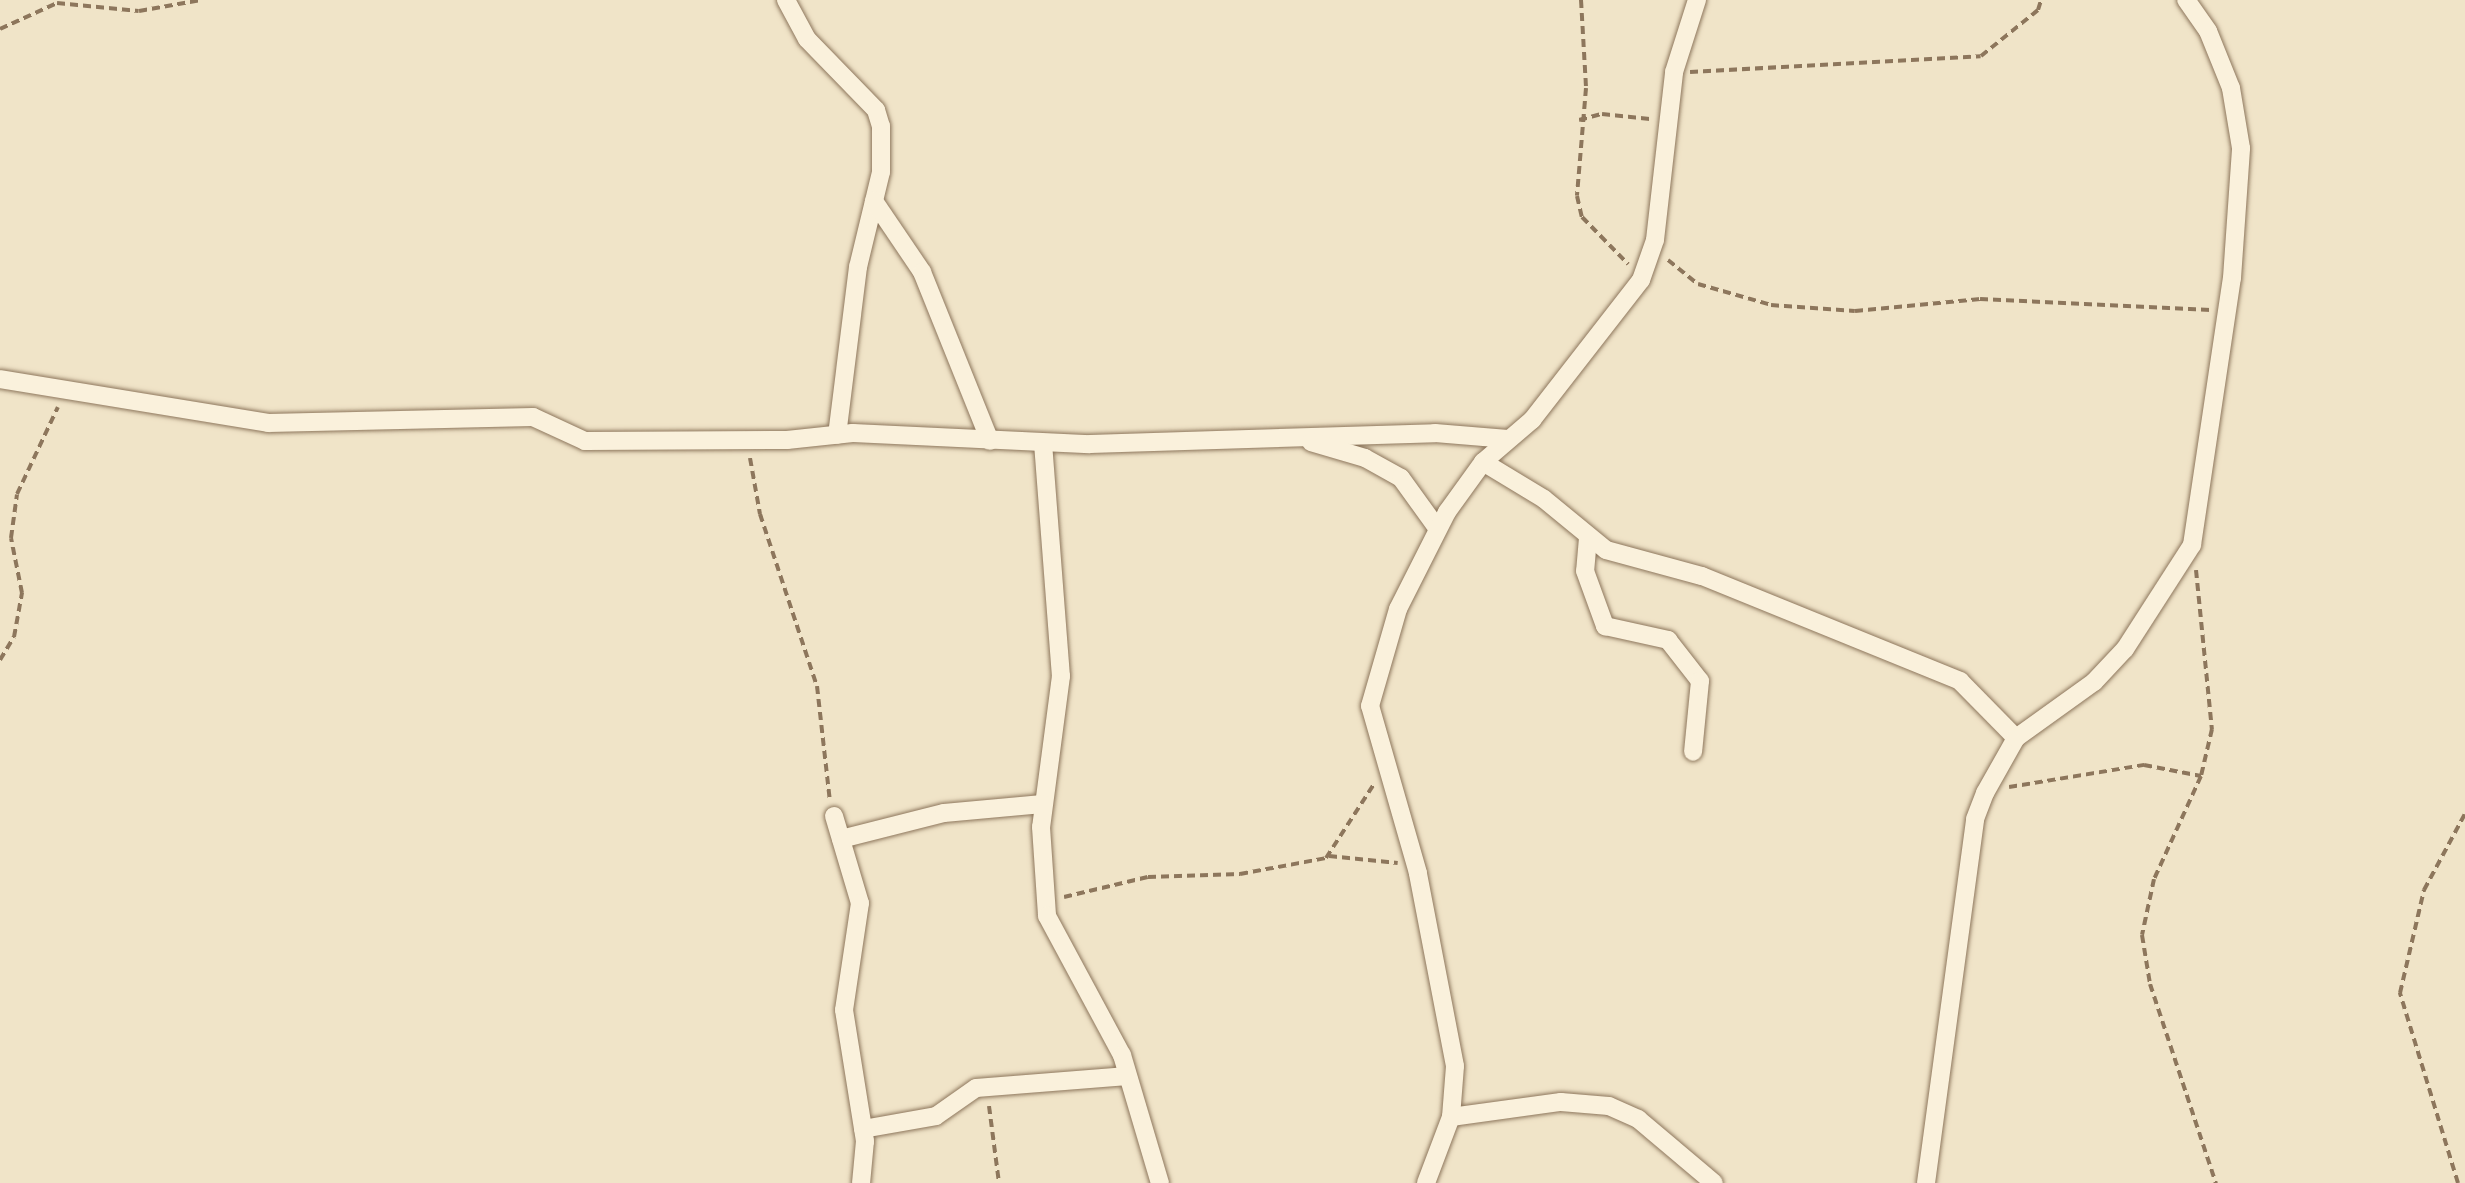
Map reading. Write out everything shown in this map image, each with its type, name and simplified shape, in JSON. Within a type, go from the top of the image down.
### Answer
[{"type":"street","points":[[786,0],[807,39],[876,110],[881,172],[858,267],[837,435]]},
{"type":"street","points":[[1426,1183],[1451,1117],[1454,1066],[1418,874],[1370,706],[1398,609],[1437,528],[1483,462],[1555,392],[1640,280],[1655,240],[1674,72],[1697,0]]},
{"type":"street","points":[[1926,1183],[1975,820],[1986,793],[2016,738],[2094,682],[2124,650],[2192,545],[2225,310],[2241,148],[2230,88],[2208,31],[2186,0]]},
{"type":"street","points":[[874,200],[922,272],[990,440]]},
{"type":"street","points":[[0,379],[268,423],[534,417],[584,440],[744,440],[837,435],[1043,443],[1435,433],[1508,439]]},
{"type":"street","points":[[1301,439],[1384,467],[1413,489],[1437,528]]},
{"type":"street","points":[[1043,443],[1061,676],[1043,804],[1045,902],[1102,1008],[1128,1076],[1160,1183]]},
{"type":"street","points":[[1483,462],[1544,499],[1588,538],[1628,559],[1682,570],[1777,604],[1960,680],[2016,738]]},
{"type":"street","points":[[1588,538],[1585,571],[1605,626],[1668,640],[1700,681],[1693,752]]},
{"type":"street","points":[[841,839],[944,813],[1043,804]]},
{"type":"street","points":[[834,816],[860,903],[844,1010],[863,1128],[861,1183]]},
{"type":"street","points":[[863,1128],[936,1116],[988,1086],[1128,1076]]},
{"type":"street","points":[[1451,1117],[1598,1103],[1638,1119],[1714,1183]]},
{"type":"path","points":[[0,29],[42,6],[139,11],[202,0]]},
{"type":"path","points":[[1580,0],[1586,88],[1579,120],[1582,217],[1640,280]]},
{"type":"path","points":[[1674,72],[1981,56],[2038,10],[2041,0]]},
{"type":"path","points":[[1579,120],[1602,114],[1650,118]]},
{"type":"path","points":[[1655,240],[1677,270],[1698,284],[1771,304],[1855,311],[1980,299],[2225,310]]},
{"type":"path","points":[[0,660],[14,637],[22,593],[11,538],[17,494],[68,390]]},
{"type":"path","points":[[744,440],[760,514],[817,686],[825,721],[824,781],[834,816]]},
{"type":"path","points":[[2192,545],[2212,729],[2200,776],[2154,879],[2142,935],[2150,984],[2216,1183]]},
{"type":"path","points":[[1329,856],[1384,764]]},
{"type":"path","points":[[1986,793],[2144,765],[2200,776]]},
{"type":"path","points":[[2458,1183],[2400,994],[2424,890],[2465,814]]},
{"type":"path","points":[[1045,902],[1148,876],[1240,874],[1329,856],[1373,856],[1418,874]]},
{"type":"path","points":[[988,1086],[999,1183]]}]
